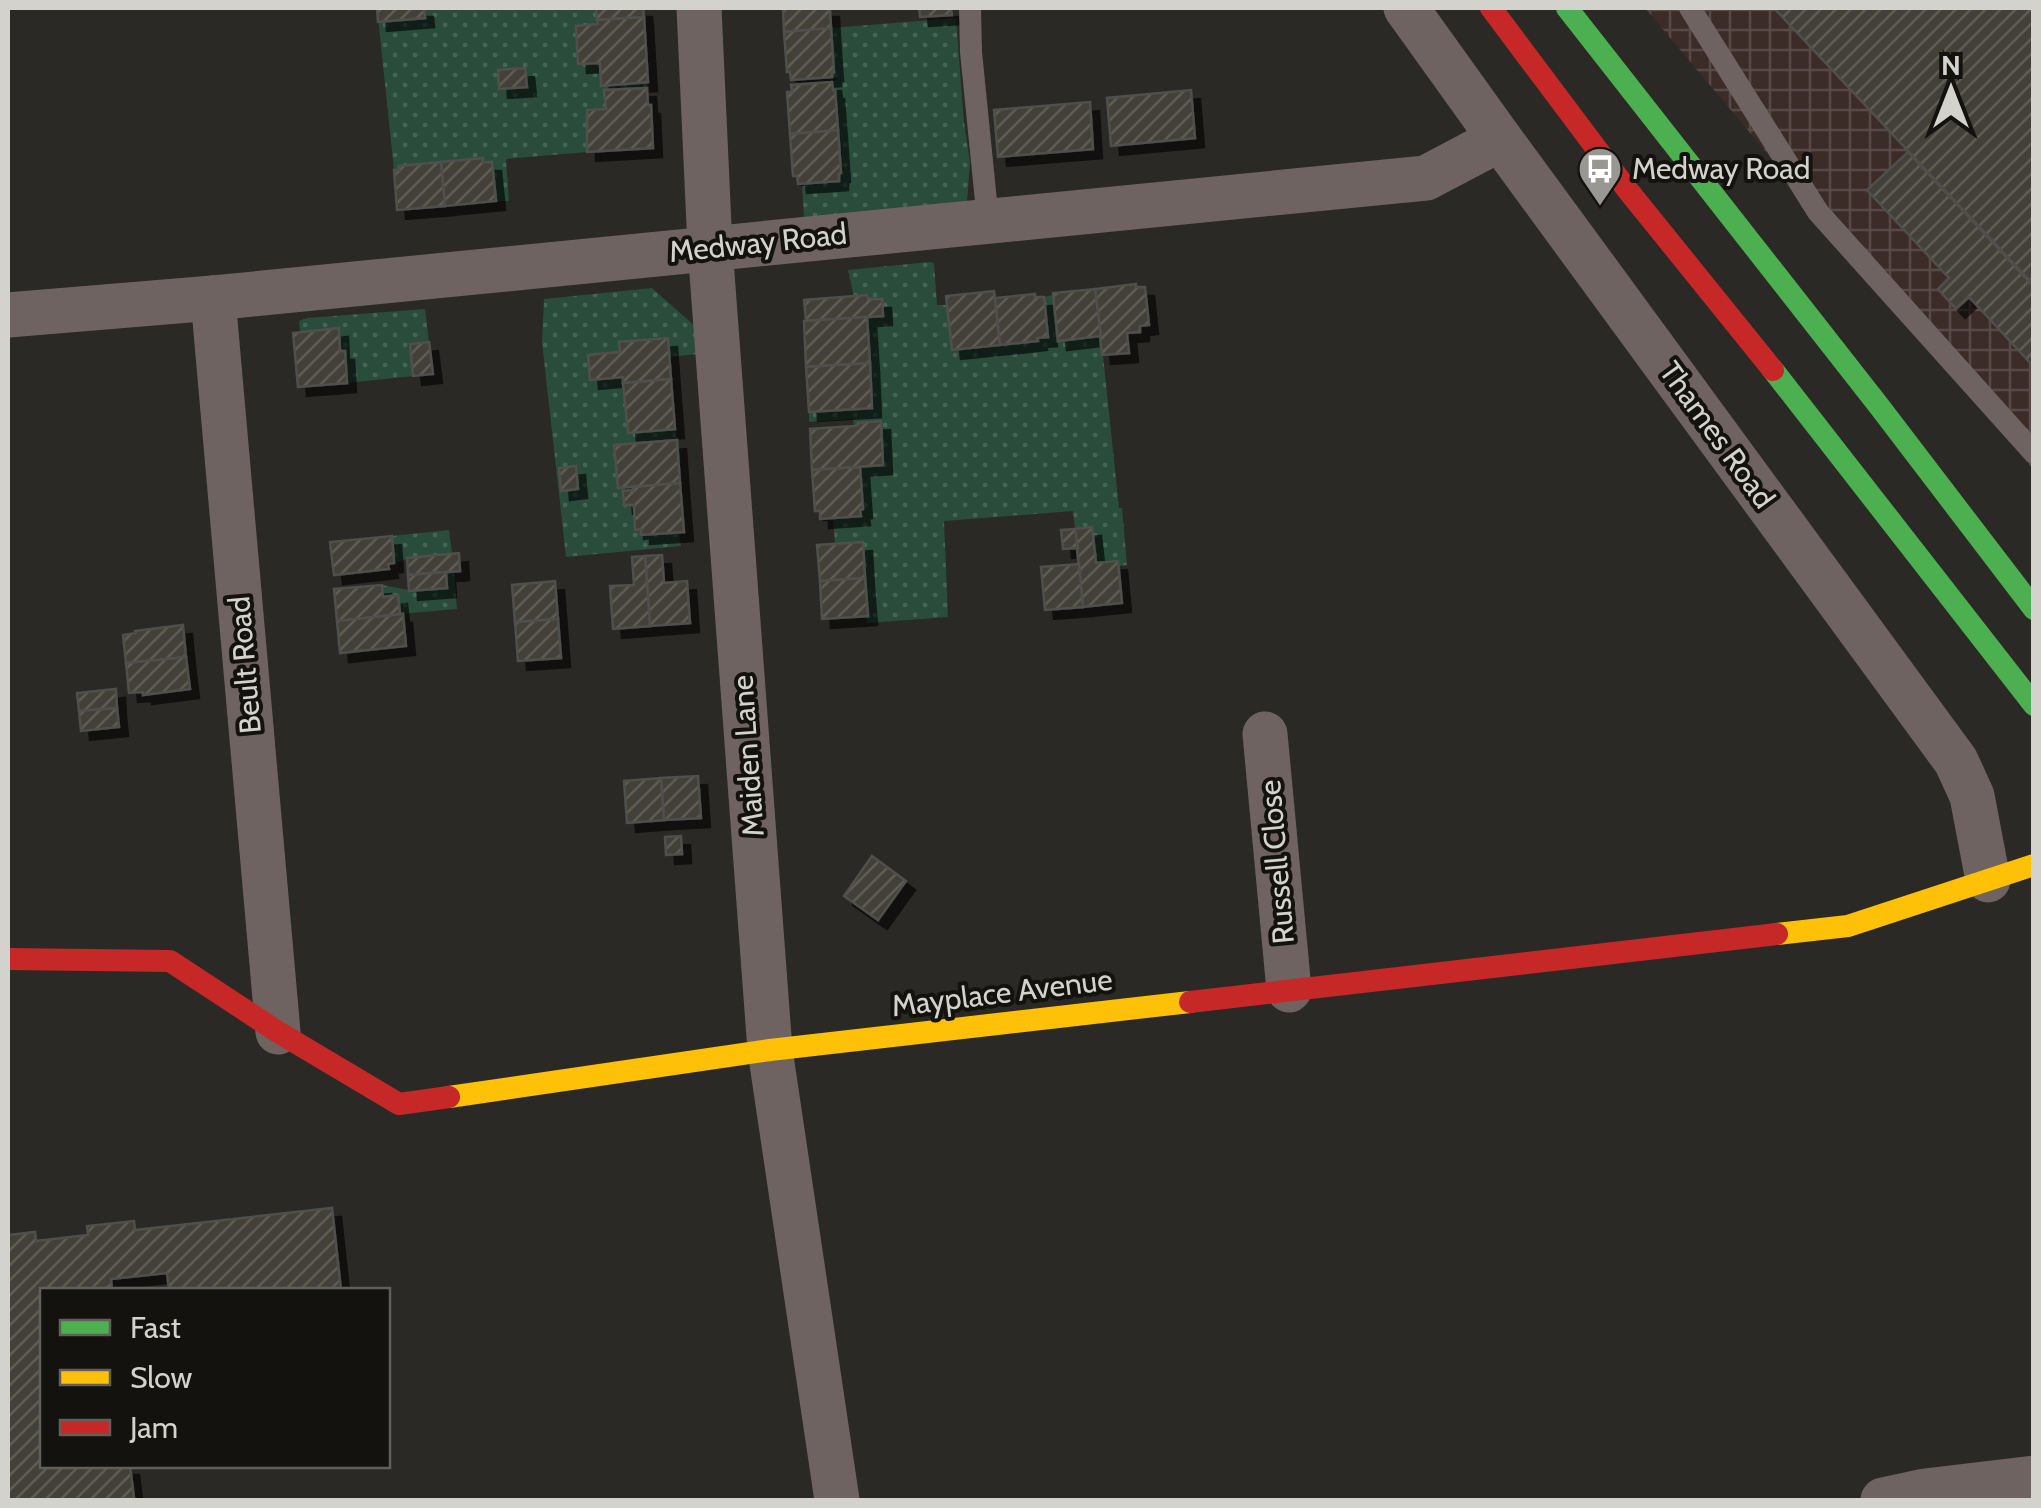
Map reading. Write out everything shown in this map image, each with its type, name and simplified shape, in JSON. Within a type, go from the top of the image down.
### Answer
[{"type":"street","name":"Maiden Lane","points":[[699,8],[710,248],[770,1050],[837,1500]]},
{"type":"street","name":"Thames Road","points":[[1406,8],[1956,760],[1972,796],[2020,874]]},
{"type":"street","points":[[1491,8],[1626,188],[2034,705]]},
{"type":"street","points":[[1567,8],[2034,609]]},
{"type":"street","name":"Medway Road","points":[[8,315],[1426,178],[1500,139]]},
{"type":"street","name":"Beult Road","points":[[212,298],[278,1032]]},
{"type":"street","name":"Russell Close","points":[[1265,734],[1288,990]]},
{"type":"street","name":"Mayplace Avenue","points":[[8,959],[170,961],[278,1032],[399,1104],[770,1050],[1848,926],[2020,874]]},
{"type":"street","points":[[1890,1500],[1924,1491],[2034,1478]]},
{"type":"lane","points":[[970,8],[988,221]]},
{"type":"lane","points":[[1690,8],[1818,212],[2034,453]]},
{"type":"shaded area","points":[[1645,8],[2033,8],[2033,469]]},
{"type":"green space","points":[[377,8],[596,8],[602,86],[648,82],[647,88],[604,90],[606,109],[587,111],[587,152],[506,159],[509,201],[496,201],[492,162],[483,162],[482,158],[399,166],[399,170],[394,170]]},
{"type":"green space","points":[[956,18],[970,162],[967,202],[804,218],[802,184],[841,173],[832,82],[838,78],[832,77],[831,28]]},
{"type":"green space","points":[[934,263],[937,305],[947,305],[953,350],[1048,337],[1044,297],[1053,295],[1058,341],[1101,336],[1127,565],[1119,566],[1118,561],[1096,563],[1093,528],[1075,529],[1073,511],[944,521],[948,617],[867,623],[863,543],[835,544],[833,518],[861,516],[860,467],[883,465],[881,422],[854,426],[853,419],[809,422],[809,412],[872,408],[867,317],[882,299],[854,297],[848,270]]},
{"type":"green space","points":[[652,288],[696,327],[698,354],[669,357],[623,377],[628,433],[675,429],[677,440],[615,445],[618,488],[633,487],[623,491],[624,505],[634,505],[636,530],[641,529],[642,535],[679,533],[681,546],[566,557],[542,342],[544,299]]},
{"type":"green space","points":[[425,309],[433,374],[347,383],[339,328],[300,332],[299,321],[307,318]]},
{"type":"green space","points":[[449,530],[452,553],[459,553],[460,571],[454,572],[457,609],[400,614],[398,596],[383,597],[382,585],[409,590],[407,559],[394,563],[392,536]]},
{"type":"building","points":[[377,8],[424,8],[425,18],[378,22]]},
{"type":"building","points":[[596,8],[643,8],[644,17],[597,20]]},
{"type":"building","points":[[783,8],[830,8],[831,28],[784,32]]},
{"type":"building","points":[[919,8],[951,8],[952,15],[920,17]]},
{"type":"building","points":[[1774,8],[2034,8],[2034,285]]},
{"type":"building","points":[[644,17],[648,82],[601,86],[600,63],[578,64],[576,26],[598,24],[597,20]]},
{"type":"building","points":[[831,28],[832,77],[791,80],[784,32]]},
{"type":"building","points":[[525,68],[527,87],[499,89],[498,70]]},
{"type":"building","points":[[832,82],[838,130],[790,134],[787,92],[792,92],[791,85]]},
{"type":"building","points":[[647,88],[653,148],[587,152],[587,110],[606,109],[604,90]]},
{"type":"building","points":[[1191,90],[1195,138],[1111,146],[1107,98]]},
{"type":"building","points":[[1090,102],[1093,149],[998,157],[994,110]]},
{"type":"building","points":[[838,130],[839,181],[798,184],[797,176],[793,176],[790,134]]},
{"type":"building","points":[[1908,152],[2034,287],[2034,367],[1969,297],[1956,309],[1938,289],[1949,278],[1867,190]]},
{"type":"building","points":[[483,158],[483,162],[492,162],[496,201],[445,206],[441,162]]},
{"type":"building","points":[[441,162],[445,206],[397,210],[394,170],[399,170],[399,166]]},
{"type":"building","points":[[1136,284],[1145,287],[1149,325],[1140,326],[1140,332],[1127,333],[1129,353],[1102,355],[1095,289]]},
{"type":"building","points":[[1095,289],[1101,336],[1058,341],[1053,293]]},
{"type":"building","points":[[994,291],[1000,345],[952,350],[946,296]]},
{"type":"building","points":[[1035,294],[1044,297],[1048,337],[1000,345],[995,298]]},
{"type":"building","points":[[867,295],[868,299],[882,299],[883,316],[806,321],[804,300]]},
{"type":"building","points":[[867,317],[870,363],[806,367],[804,321]]},
{"type":"building","points":[[339,328],[347,383],[298,387],[293,333]]},
{"type":"building","points":[[668,338],[671,379],[623,383],[623,377],[590,380],[588,355],[620,352],[619,342]]},
{"type":"building","points":[[429,342],[433,374],[413,376],[410,344]]},
{"type":"building","points":[[870,363],[872,408],[809,412],[806,367]]},
{"type":"building","points":[[671,379],[675,429],[628,433],[623,383]]},
{"type":"building","points":[[881,421],[883,465],[812,470],[810,429]]},
{"type":"building","points":[[677,440],[680,483],[618,488],[614,445]]},
{"type":"building","points":[[576,466],[578,489],[561,491],[559,468]]},
{"type":"building","points":[[860,467],[861,516],[820,519],[820,511],[815,511],[812,470]]},
{"type":"building","points":[[680,483],[684,532],[641,535],[641,529],[635,530],[634,505],[624,505],[623,491]]},
{"type":"building","points":[[1092,527],[1096,563],[1118,561],[1122,603],[1083,607],[1075,529]]},
{"type":"building","points":[[1075,529],[1078,548],[1063,549],[1061,530]]},
{"type":"building","points":[[392,536],[394,563],[388,564],[389,569],[334,575],[330,542]]},
{"type":"building","points":[[863,542],[865,578],[820,581],[817,545]]},
{"type":"building","points":[[459,553],[460,571],[408,575],[407,558]]},
{"type":"building","points":[[662,555],[664,583],[687,581],[690,623],[650,626],[645,556]]},
{"type":"building","points":[[645,556],[650,626],[613,629],[610,586],[634,585],[632,557]]},
{"type":"building","points":[[1079,564],[1083,607],[1045,610],[1041,567]]},
{"type":"building","points":[[446,572],[447,588],[409,591],[408,575]]},
{"type":"building","points":[[865,578],[868,616],[822,619],[820,581]]},
{"type":"building","points":[[555,581],[558,619],[515,622],[512,585]]},
{"type":"building","points":[[382,585],[383,597],[398,595],[400,614],[337,621],[334,589]]},
{"type":"building","points":[[403,614],[406,646],[340,653],[337,621]]},
{"type":"building","points":[[558,619],[561,658],[518,661],[515,622]]},
{"type":"building","points":[[183,625],[186,657],[126,663],[123,635]]},
{"type":"building","points":[[186,657],[190,689],[129,693],[126,663]]},
{"type":"building","points":[[116,689],[117,708],[79,711],[77,693]]},
{"type":"building","points":[[117,708],[119,727],[81,731],[79,711]]},
{"type":"building","points":[[698,776],[701,818],[664,820],[661,778]]},
{"type":"building","points":[[661,778],[664,820],[627,823],[624,781]]},
{"type":"building","points":[[681,836],[682,854],[666,855],[665,837]]},
{"type":"building","points":[[872,856],[906,881],[878,920],[844,896]]},
{"type":"building","points":[[332,1208],[341,1288],[169,1288],[167,1273],[111,1279],[112,1288],[40,1288],[40,1468],[130,1468],[134,1498],[8,1500],[8,1235],[35,1232],[36,1241],[88,1235],[87,1226],[134,1221],[135,1230]]},
{"type":"traffic: fast","points":[[1567,8],[2034,609]]},
{"type":"traffic: fast","points":[[1773,370],[2034,705]]},
{"type":"traffic: slow","points":[[1777,934],[1848,926],[2034,865]]},
{"type":"traffic: slow","points":[[449,1097],[770,1050],[1190,1002]]},
{"type":"traffic: jam","points":[[1491,8],[1626,188],[1773,370]]},
{"type":"traffic: jam","points":[[1190,1002],[1777,934]]},
{"type":"traffic: jam","points":[[8,959],[170,961],[278,1032],[399,1104],[449,1097]]},
{"type":"place","name":"Medway Road","points":[[1600,207]]}]
